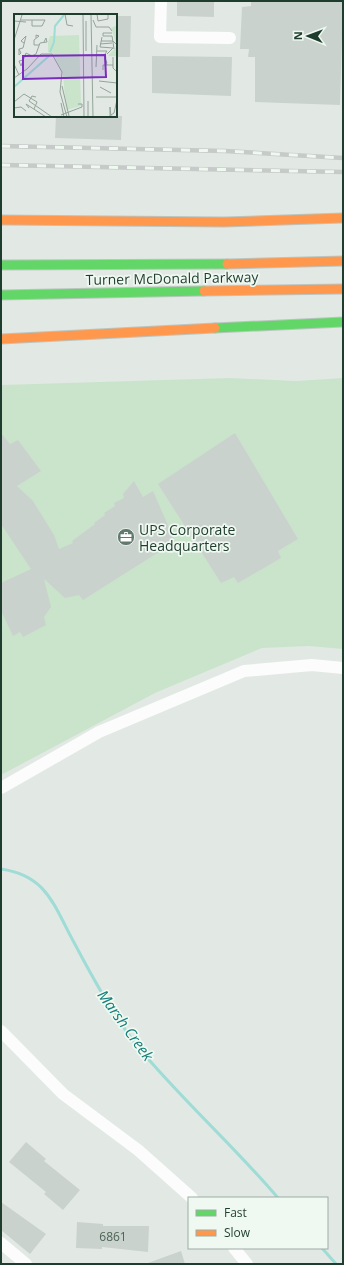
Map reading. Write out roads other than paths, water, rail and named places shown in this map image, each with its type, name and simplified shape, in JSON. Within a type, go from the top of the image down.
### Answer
[{"type":"highway","points":[[1,220],[224,222],[343,218]]},
{"type":"highway","name":"Turner McDonald Parkway","points":[[1,265],[158,265],[343,261]]},
{"type":"highway","name":"Turner McDonald Parkway","points":[[1,295],[343,289]]},
{"type":"highway","points":[[1,339],[343,322]]},
{"type":"street","points":[[161,1],[160,36],[230,38]]},
{"type":"street","points":[[1,788],[99,732],[244,671],[312,665],[343,668]]},
{"type":"street","points":[[2,1035],[63,1094],[138,1150],[191,1197]]},
{"type":"street","points":[[1,1243],[26,1264]]},
{"type":"street","points":[[235,1249],[247,1264]]},
{"type":"waterway","name":"Marsh Creek","points":[[1,869],[15,872],[27,877],[44,891],[57,910],[101,992],[128,1034],[172,1086],[244,1160],[277,1197]]},
{"type":"waterway","name":"Marsh Creek","points":[[323,1249],[336,1264]]},
{"type":"railway","points":[[1,146],[225,151],[343,158]]},
{"type":"railway","points":[[1,165],[343,172]]},
{"type":"place","name":"UPS Corporate Headquarters","points":[[126,537]]}]
